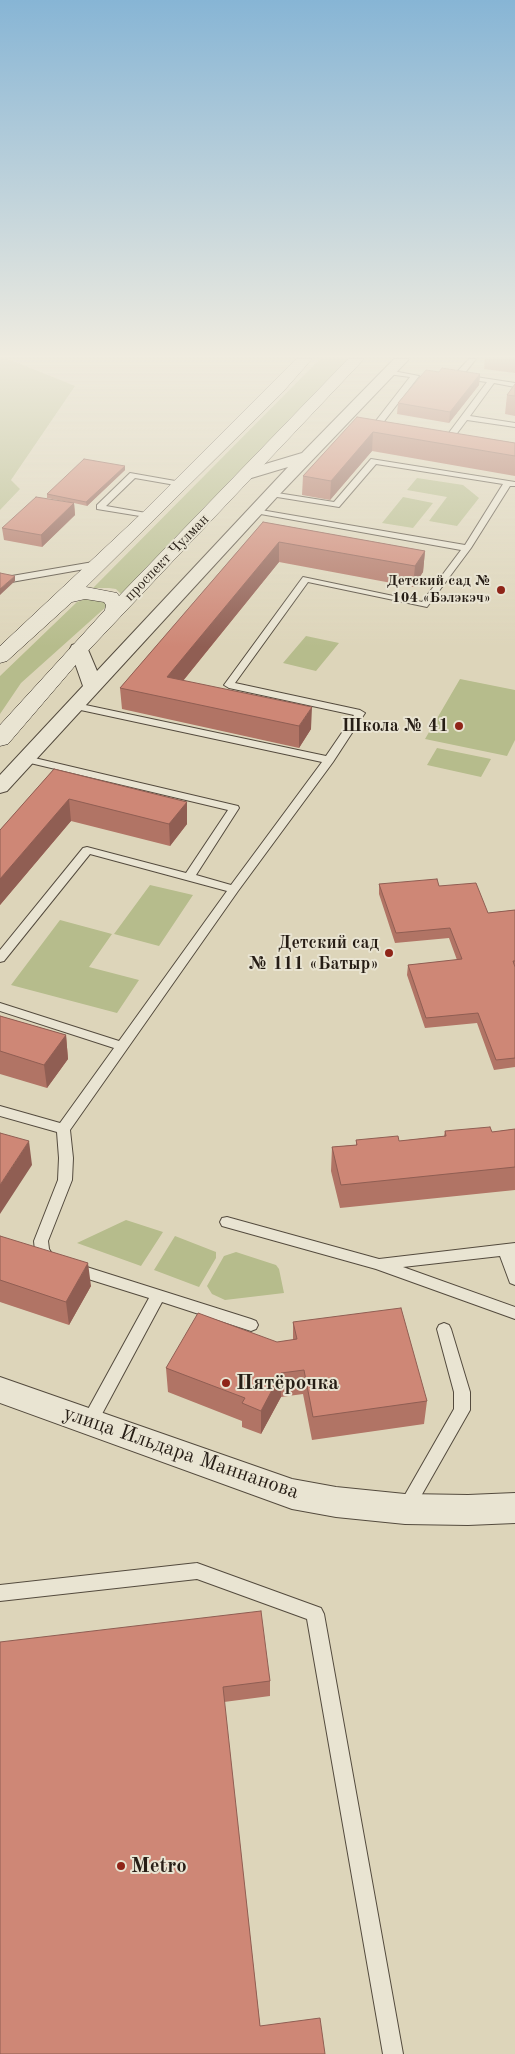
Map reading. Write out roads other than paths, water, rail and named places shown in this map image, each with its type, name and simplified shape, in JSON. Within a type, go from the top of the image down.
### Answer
[{"type":"main road","points":[[0,657],[65,597],[210,455]]},
{"type":"main road","name":"проспект Чулман","points":[[0,739],[79,649],[266,455]]},
{"type":"main road","points":[[65,597],[84,593],[110,597],[116,604],[115,612]]},
{"type":"street","points":[[248,474],[309,455]]},
{"type":"street","points":[[0,787],[309,455]]},
{"type":"street","points":[[79,649],[93,687]]},
{"type":"street","name":"улица Ильдара Маннанова","points":[[0,1390],[292,1494],[344,1503],[405,1509],[468,1510],[515,1508]]},
{"type":"lane","points":[[250,1325],[50,1261],[44,1255],[41,1246],[42,1234],[65,1180],[66,1158],[63,1129],[234,889],[329,760],[360,713],[229,686],[306,579],[424,605],[467,548],[512,483],[374,461],[336,505],[271,494]]},
{"type":"lane","points":[[149,516],[100,507],[133,475],[181,484]]},
{"type":"lane","points":[[255,511],[467,548]]},
{"type":"lane","points":[[0,581],[99,564]]},
{"type":"lane","points":[[76,706],[329,760]]},
{"type":"lane","points":[[26,759],[234,808],[189,877]]},
{"type":"lane","points":[[0,958],[87,850],[234,889]]},
{"type":"lane","points":[[0,1007],[122,1046]]},
{"type":"lane","points":[[0,1111],[63,1129]]},
{"type":"lane","points":[[227,1222],[378,1264],[515,1313]]},
{"type":"lane","points":[[378,1264],[510,1250],[515,1280]]},
{"type":"lane","points":[[89,1422],[158,1296]]},
{"type":"lane","points":[[405,1509],[462,1410],[462,1392],[444,1329]]},
{"type":"lane","points":[[0,1593],[197,1570],[315,1614],[393,2054]]},
{"type":"place","name":"Детский сад № 104 «Бэлэкэч»","points":[[501,590]]},
{"type":"place","name":"Школа № 41","points":[[459,726]]},
{"type":"place","name":"Детский сад № 111 «Батыр»","points":[[389,953]]},
{"type":"place","name":"Пятёрочка","points":[[226,1383]]},
{"type":"place","name":"Metro","points":[[121,1866]]}]
